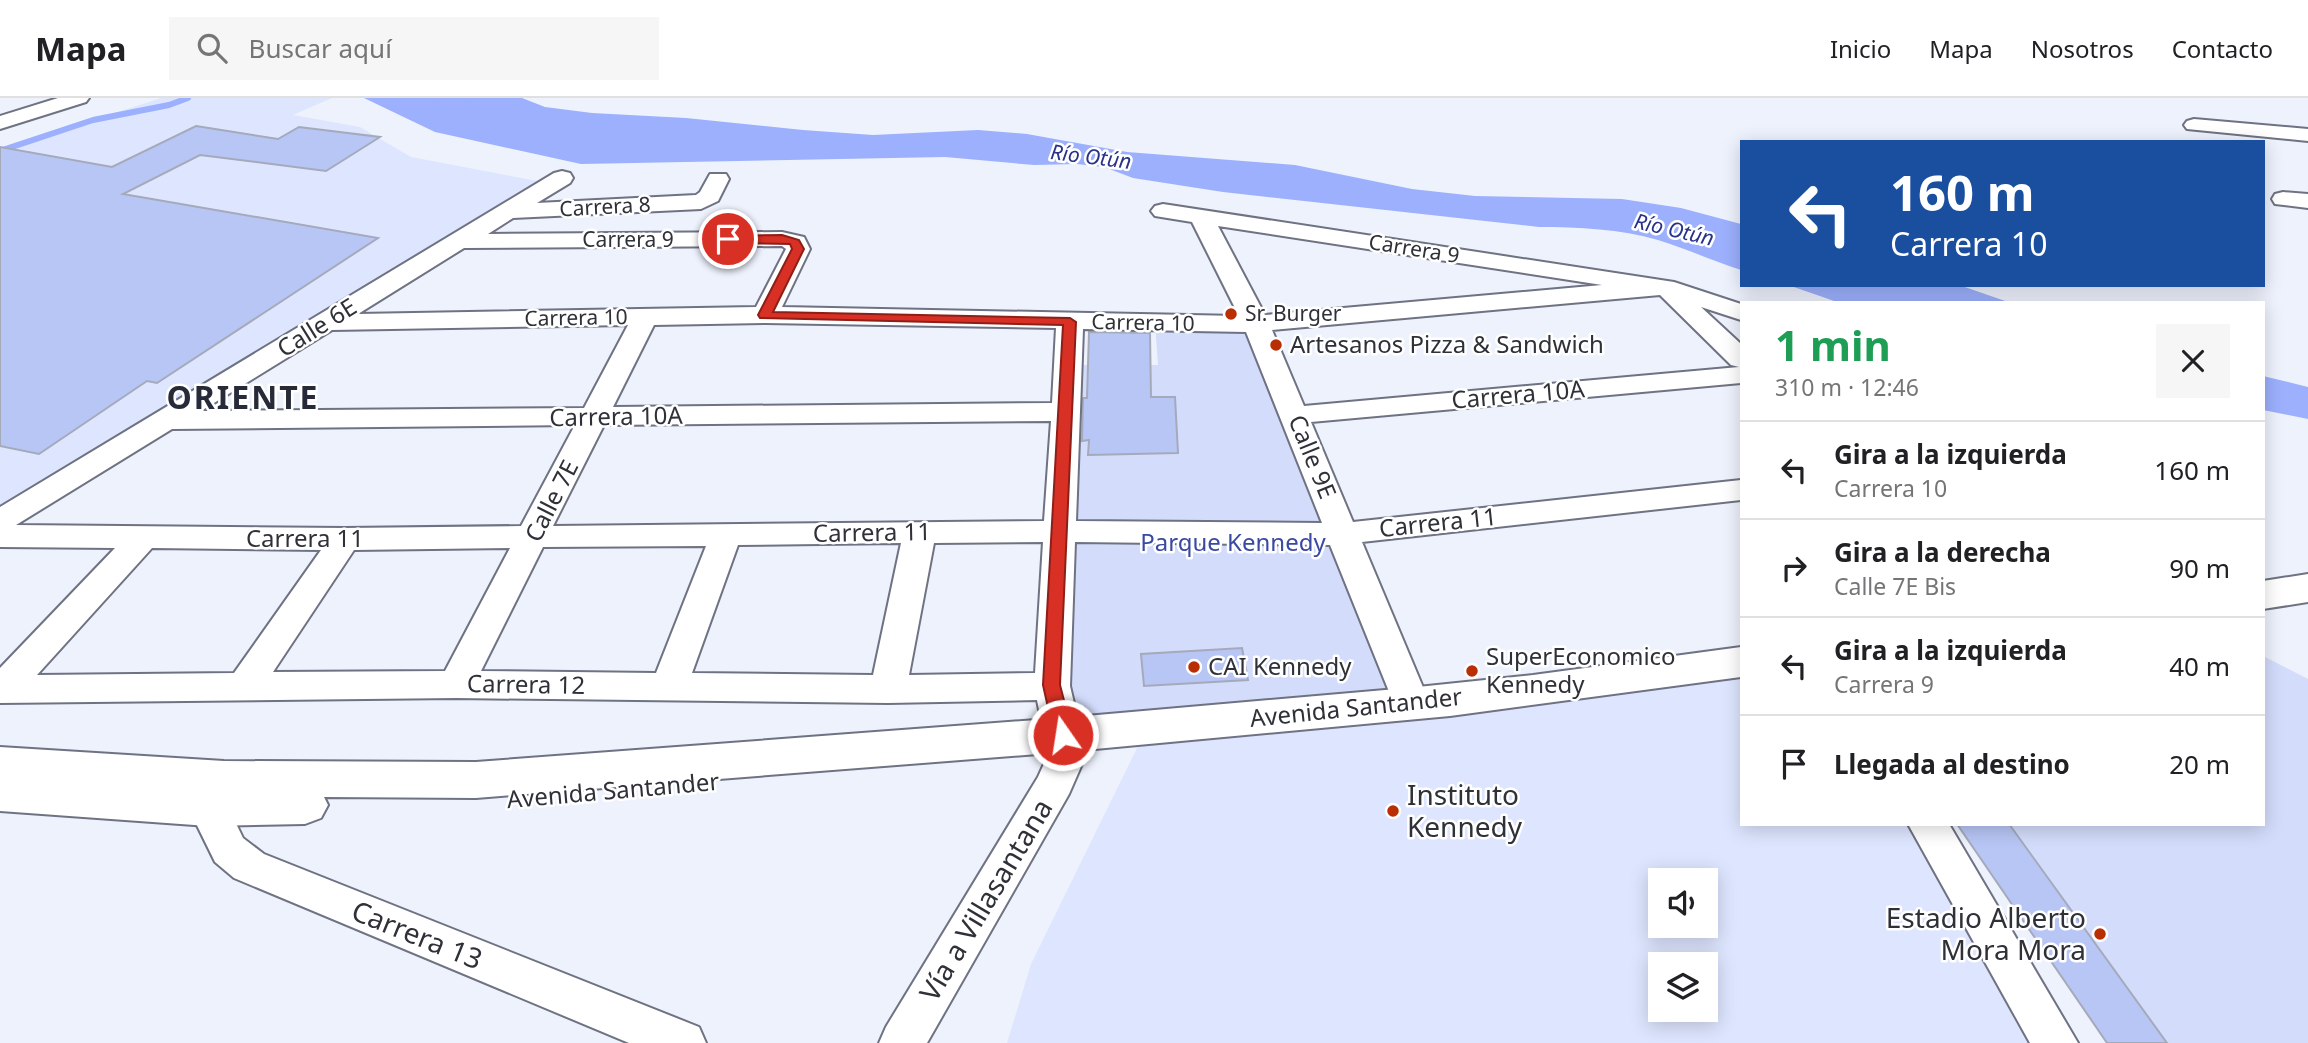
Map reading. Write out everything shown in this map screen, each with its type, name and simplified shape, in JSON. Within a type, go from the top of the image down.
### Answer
[{"type":"street","points":[[0,123],[79,98]]},
{"type":"street","points":[[0,104],[23,116]]},
{"type":"street","points":[[2194,125],[2308,135]]},
{"type":"street","name":"Calle 6E","points":[[0,521],[562,178]]},
{"type":"street","name":"Carrera 8","points":[[510,211],[701,202],[710,195],[718,179]]},
{"type":"street","points":[[2283,199],[2308,201]]},
{"type":"street","name":"Carrera 9","points":[[1163,211],[1665,287]]},
{"type":"street","name":"Calle 9E","points":[[1201,216],[1256,324],[1296,415],[1412,704]]},
{"type":"street","name":"Carrera 9","points":[[460,241],[782,239],[795,242],[798,249],[765,315]]},
{"type":"street","points":[[1665,287],[1740,312]]},
{"type":"street","points":[[1665,287],[1740,358]]},
{"type":"street","name":"Carrera 10","points":[[326,322],[765,315],[1256,324],[1665,287]]},
{"type":"street","name":"Calle 7E","points":[[456,684],[596,417],[645,317]]},
{"type":"street","points":[[1065,745],[1052,685],[1070,322]]},
{"type":"street","name":"Carrera 10A","points":[[1296,415],[1740,375]]},
{"type":"street","name":"Carrera 10A","points":[[169,420],[1064,412]]},
{"type":"street","name":"Carrera 11","points":[[0,536],[345,539],[1058,531],[1342,534],[1740,490]]},
{"type":"street","points":[[888,689],[920,532]]},
{"type":"street","points":[[669,687],[726,534]]},
{"type":"street","points":[[1,689],[143,538]]},
{"type":"street","points":[[243,688],[345,539]]},
{"type":"street","points":[[2265,595],[2308,588]]},
{"type":"street","name":"Avenida Santander","points":[[0,793],[216,793],[467,802],[1065,745],[1140,742],[1221,721],[1412,704],[1740,662]]},
{"type":"street","name":"Carrera 12","points":[[1,689],[456,684],[888,689],[1052,685]]},
{"type":"street","name":"Vía a Villasantana","points":[[902,1043],[1055,783],[1065,745]]},
{"type":"street","name":"Avenida Santander","points":[[0,765],[216,793]]},
{"type":"street","name":"Carrera 13","points":[[216,793],[229,850],[249,866],[683,1043]]},
{"type":"street","points":[[1929,826],[2055,1043]]},
{"type":"shaded area","points":[[161,98],[332,98],[293,115],[360,127],[411,157],[553,184],[0,521],[0,150]]},
{"type":"shaded area","name":"Instituto Kennedy","points":[[1740,662],[1740,826],[1929,826],[2055,1043],[1007,1043],[1031,964],[1140,742]]},
{"type":"green space","name":"Parque Kennedy","points":[[1155,323],[1256,324],[1412,704],[1063,735],[1069,365],[1158,365]],"holes":[[[1175,397],[1177,453],[1089,455],[1089,440],[1079,440],[1081,398]],[[1242,648],[1247,680],[1144,686],[1142,654]]]},
{"type":"green space","points":[[2265,657],[2308,679],[2308,1043],[2107,1043],[1958,826],[2265,826]]},
{"type":"water","name":"Río Otún","points":[[364,98],[522,98],[545,107],[592,113],[686,118],[873,135],[978,130],[1027,134],[1127,152],[1295,165],[1412,189],[1475,196],[1622,199],[1681,208],[1740,224],[1740,270],[1629,233],[1539,227],[1223,192],[1133,178],[1104,167],[1077,164],[1034,165],[945,157],[581,164],[435,132]],"holes":[[[509,137],[716,141],[727,145],[717,149],[613,149],[560,145]]]},
{"type":"water","points":[[1794,287],[1965,287],[2005,301],[1834,301]]},
{"type":"water","points":[[2265,376],[2308,387],[2308,419],[2265,410]]},
{"type":"building","points":[[196,126],[278,139],[299,127],[380,137],[326,171],[200,155],[123,194],[378,238],[157,383],[147,381],[39,454],[0,446],[0,147],[112,167]]},
{"type":"building","points":[[1089,332],[1150,333],[1151,397],[1175,397],[1178,453],[1088,455],[1089,440],[1082,441],[1083,398],[1087,398]]},
{"type":"building","name":"CAI Kennedy","points":[[1242,648],[1248,680],[1144,686],[1141,654]]},
{"type":"building","points":[[1958,826],[2010,826],[2167,1043],[2107,1043]]},
{"type":"waterway","points":[[0,151],[93,120],[169,105],[188,98]]},
{"type":"waterway","name":"Río Otún","points":[[449,98],[465,120],[487,130],[524,137],[623,144],[797,144]]},
{"type":"place","name":"Sr. Burger","points":[[1231,314]]},
{"type":"place","name":"Artesanos Pizza & Sandwich","points":[[1276,345]]},
{"type":"place","name":"CAI Kennedy","points":[[1194,667]]},
{"type":"place","name":"SuperEconomico Kennedy","points":[[1472,671]]},
{"type":"place","name":"Instituto Kennedy","points":[[1393,811]]},
{"type":"place","name":"Estadio Alberto Mora Mora","points":[[2100,934]]},
{"type":"district","name":"ORIENTE","points":[[243,398]]},
{"type":"route","points":[[728,239],[782,239],[795,242],[798,249],[765,315],[1070,322],[1052,685],[1063,735]]}]
